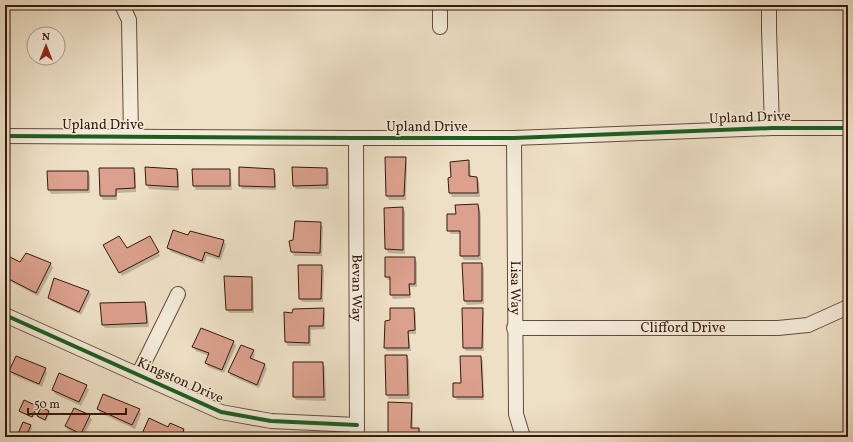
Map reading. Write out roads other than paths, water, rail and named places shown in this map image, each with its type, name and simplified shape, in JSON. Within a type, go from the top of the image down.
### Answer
[{"type":"street","points":[[122,5],[129,20],[131,136]]},
{"type":"street","points":[[440,5],[440,27]]},
{"type":"street","points":[[769,5],[772,128]]},
{"type":"street","name":"Upland Drive","points":[[5,136],[514,138],[772,128],[848,128]]},
{"type":"street","name":"Bevan Way","points":[[356,138],[357,431]]},
{"type":"street","name":"Lisa Way","points":[[514,138],[514,328],[516,414],[523,437]]},
{"type":"street","points":[[138,375],[178,294]]},
{"type":"street","name":"Clifford Drive","points":[[514,328],[778,328],[808,325],[848,307]]},
{"type":"street","name":"Kingston Drive","points":[[5,315],[221,412],[271,421],[357,431]]}]
